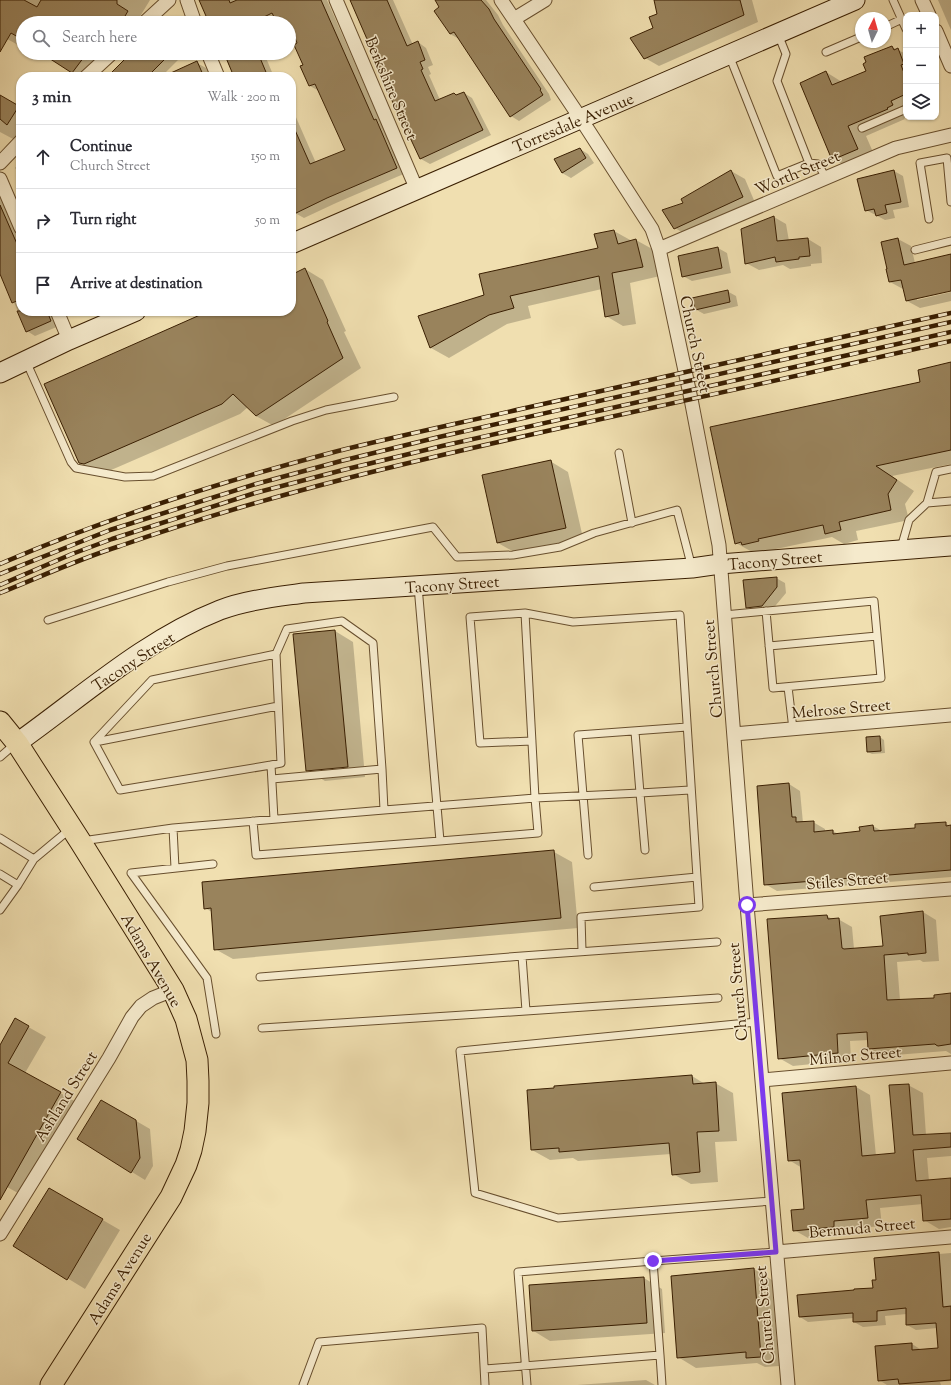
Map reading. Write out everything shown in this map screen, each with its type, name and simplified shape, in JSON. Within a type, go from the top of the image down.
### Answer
[{"type":"main road","name":"Torresdale Avenue","points":[[296,242],[855,0]]},
{"type":"main road","points":[[0,373],[125,316]]},
{"type":"main road","name":"Tacony Street","points":[[16,743],[49,721],[117,668],[146,650],[193,623],[222,610],[263,600],[297,594],[692,568],[720,564],[951,546]]},
{"type":"main road","name":"Adams Avenue","points":[[0,722],[16,743],[76,834],[173,990],[186,1019],[197,1060],[198,1103],[191,1150],[186,1165],[171,1197],[51,1385]]},
{"type":"street","points":[[152,16],[169,0]]},
{"type":"street","points":[[187,0],[193,16]]},
{"type":"street","name":"Berkshire Street","points":[[336,0],[417,190]]},
{"type":"street","name":"Church Street","points":[[501,0],[581,119],[652,229],[659,249],[691,399],[719,545],[747,905],[788,1385]]},
{"type":"street","points":[[514,19],[545,0]]},
{"type":"street","points":[[922,0],[928,12]]},
{"type":"street","points":[[939,38],[951,66]]},
{"type":"street","points":[[91,72],[104,60]]},
{"type":"street","points":[[211,60],[216,72]]},
{"type":"street","name":"Worth Street","points":[[659,249],[896,148],[951,135]]},
{"type":"street","points":[[0,163],[16,146]]},
{"type":"street","points":[[0,179],[16,216]]},
{"type":"street","points":[[59,316],[70,340]]},
{"type":"street","name":"Melrose Street","points":[[734,734],[951,716]]},
{"type":"street","name":"Stiles Street","points":[[747,905],[951,889]]},
{"type":"street","name":"Ashland Street","points":[[0,1234],[105,1064],[132,1017],[141,1006],[147,1002],[173,990]]},
{"type":"street","name":"Milnor Street","points":[[762,1080],[951,1063]]},
{"type":"street","name":"Bermuda Street","points":[[776,1252],[951,1237]]},
{"type":"lane","points":[[891,25],[902,20],[894,0]]},
{"type":"lane","points":[[778,33],[786,54],[777,81],[809,163]]},
{"type":"lane","points":[[826,52],[855,40]]},
{"type":"lane","points":[[729,55],[777,176],[809,163],[818,164],[826,178]]},
{"type":"lane","points":[[862,128],[903,110]]},
{"type":"lane","points":[[928,219],[920,163],[946,158],[949,169],[951,202]]},
{"type":"lane","points":[[915,250],[951,241]]},
{"type":"lane","points":[[26,361],[71,462],[76,468],[125,477],[153,476],[292,421],[326,410],[394,397]]},
{"type":"lane","points":[[619,453],[632,523]]},
{"type":"lane","points":[[901,550],[909,520],[927,503],[936,472],[951,469]]},
{"type":"lane","points":[[927,503],[951,501]]},
{"type":"lane","points":[[48,620],[168,582],[227,566],[433,527],[444,543],[457,557],[513,555],[560,547],[594,533],[677,510],[692,568]]},
{"type":"lane","points":[[418,586],[440,842]]},
{"type":"lane","points":[[724,615],[766,611],[874,601],[881,678],[773,688],[766,611]]},
{"type":"lane","points":[[253,821],[256,855],[440,842],[538,833],[525,613]]},
{"type":"lane","points":[[532,741],[480,743],[470,617],[525,613],[573,622],[680,615],[690,790],[699,907],[581,917],[582,951]]},
{"type":"lane","points":[[94,742],[120,790],[281,763],[276,654],[287,629],[342,621],[373,643],[384,810]]},
{"type":"lane","points":[[769,646],[877,636]]},
{"type":"lane","points":[[94,742],[152,680],[276,654]]},
{"type":"lane","points":[[788,687],[793,729]]},
{"type":"lane","points":[[94,742],[278,706]]},
{"type":"lane","points":[[588,855],[578,735],[687,727]]},
{"type":"lane","points":[[635,732],[645,850]]},
{"type":"lane","name":"Tacony Street","points":[[0,757],[16,743]]},
{"type":"lane","points":[[271,765],[274,819]]},
{"type":"lane","points":[[272,779],[382,769]]},
{"type":"lane","points":[[0,910],[34,859],[76,834],[173,828],[437,805],[690,790]]},
{"type":"lane","points":[[173,828],[175,868]]},
{"type":"lane","points":[[0,838],[34,859]]},
{"type":"lane","points":[[213,864],[131,873],[207,978],[216,1034]]},
{"type":"lane","points":[[0,874],[18,885]]},
{"type":"lane","points":[[594,887],[697,877]]},
{"type":"lane","points":[[260,977],[582,951],[717,942]]},
{"type":"lane","points":[[522,956],[526,1011]]},
{"type":"lane","points":[[262,1028],[718,998]]},
{"type":"lane","points":[[757,1022],[460,1052],[475,1193],[558,1218],[772,1201]]},
{"type":"lane","points":[[527,1385],[518,1272],[776,1252]]},
{"type":"lane","points":[[653,1261],[662,1385]]},
{"type":"lane","points":[[303,1385],[320,1342],[482,1328],[486,1385]]},
{"type":"lane","points":[[485,1369],[660,1355]]},
{"type":"building","points":[[0,0],[24,0],[37,7],[41,0],[117,0],[117,4],[128,11],[125,16],[16,16],[16,36],[11,33],[0,52]]},
{"type":"building","points":[[199,0],[229,0],[230,3],[237,0],[321,0],[397,168],[296,213],[296,132],[310,164],[345,150],[315,84],[309,86],[300,66],[303,65],[296,49],[296,16],[274,16],[272,13],[266,16],[206,16]]},
{"type":"building","points":[[350,0],[387,0],[407,46],[418,41],[425,60],[420,62],[423,69],[421,70],[435,101],[454,93],[456,95],[464,92],[483,130],[420,159],[406,129],[405,130],[378,69],[380,69]]},
{"type":"building","points":[[435,0],[481,0],[489,9],[494,19],[541,89],[540,90],[543,95],[510,117],[454,32],[450,34],[434,11],[439,7]]},
{"type":"building","points":[[654,0],[740,0],[744,15],[644,59],[630,38],[653,28],[649,17],[657,14]]},
{"type":"building","points":[[891,46],[894,50],[898,48],[903,61],[903,64],[901,65],[903,70],[903,95],[891,101],[893,105],[887,108],[888,109],[848,126],[858,149],[832,160],[800,83],[826,71],[832,85],[866,71],[863,64],[866,62],[864,57],[887,48],[891,48]]},
{"type":"building","points":[[52,60],[82,60],[73,72]]},
{"type":"building","points":[[124,60],[164,60],[152,72],[112,72]]},
{"type":"building","points":[[227,60],[261,60],[266,72],[232,72]]},
{"type":"building","points":[[197,61],[202,72],[173,72]]},
{"type":"building","points":[[0,95],[16,104],[16,111],[7,125],[0,119]]},
{"type":"building","points":[[580,148],[586,158],[562,173],[554,159]]},
{"type":"building","points":[[731,170],[743,197],[674,229],[662,210],[683,203],[681,199]]},
{"type":"building","points":[[894,170],[901,202],[885,205],[887,213],[876,216],[874,209],[865,211],[857,179]]},
{"type":"building","points":[[0,205],[16,242],[16,301],[12,303],[0,274]]},
{"type":"building","points":[[774,216],[777,241],[808,238],[810,256],[776,262],[775,257],[745,264],[741,229]]},
{"type":"building","points":[[614,230],[618,244],[636,239],[643,267],[612,273],[619,314],[605,317],[599,276],[510,296],[514,308],[489,315],[430,348],[418,316],[484,295],[479,274],[598,248],[594,234]]},
{"type":"building","points":[[898,238],[904,265],[951,254],[951,291],[906,301],[901,280],[889,282],[881,242]]},
{"type":"building","points":[[718,247],[722,268],[682,277],[678,256]]},
{"type":"building","points":[[305,268],[343,358],[256,416],[233,394],[222,404],[84,464],[79,463],[44,384],[198,316],[296,316],[296,272]]},
{"type":"building","points":[[728,290],[730,302],[695,310],[692,298]]},
{"type":"building","points":[[19,316],[49,316],[51,321],[26,332]]},
{"type":"building","points":[[951,362],[951,450],[876,466],[897,480],[888,494],[891,510],[839,522],[841,530],[825,534],[823,525],[758,539],[759,541],[742,545],[741,542],[735,544],[710,427],[920,382],[918,370]]},
{"type":"building","points":[[551,460],[566,528],[497,543],[482,475]]},
{"type":"building","points":[[777,577],[777,587],[762,606],[746,608],[743,580]]},
{"type":"building","points":[[335,630],[348,767],[306,771],[293,634]]},
{"type":"building","points":[[880,736],[881,751],[867,752],[866,737]]},
{"type":"building","points":[[789,783],[792,817],[796,817],[796,822],[814,821],[814,832],[833,830],[833,834],[860,831],[859,827],[873,825],[874,831],[915,828],[915,824],[946,822],[946,826],[951,825],[951,870],[764,885],[757,786]]},
{"type":"building","points":[[554,850],[561,918],[214,950],[211,908],[204,909],[202,882]]},
{"type":"building","points":[[923,911],[926,953],[884,955],[887,1000],[934,998],[934,995],[951,993],[951,1044],[938,1046],[935,1044],[868,1049],[867,1032],[837,1034],[838,1053],[778,1059],[767,919],[827,915],[828,919],[839,918],[842,948],[844,949],[883,946],[880,916]]},
{"type":"building","points":[[15,1018],[29,1026],[8,1063],[61,1092],[0,1200],[0,1045]]},
{"type":"building","points":[[692,1075],[693,1084],[716,1082],[719,1131],[697,1132],[700,1172],[672,1175],[669,1143],[559,1152],[559,1148],[531,1150],[527,1090],[554,1088],[554,1086]]},
{"type":"building","points":[[909,1084],[913,1135],[951,1133],[951,1147],[913,1150],[916,1181],[951,1178],[951,1219],[923,1221],[921,1195],[866,1200],[868,1218],[834,1221],[834,1227],[793,1231],[791,1210],[804,1209],[800,1160],[788,1161],[782,1093],[856,1086],[862,1156],[895,1153],[889,1085]]},
{"type":"building","points":[[101,1100],[136,1120],[140,1158],[131,1173],[77,1139]]},
{"type":"building","points":[[49,1188],[103,1219],[67,1280],[13,1246]]},
{"type":"building","points":[[939,1252],[943,1307],[951,1306],[951,1380],[899,1384],[898,1379],[878,1381],[875,1346],[912,1343],[912,1350],[938,1348],[936,1323],[906,1325],[906,1308],[877,1311],[877,1321],[853,1322],[853,1313],[799,1317],[797,1295],[873,1288],[872,1280],[876,1280],[874,1258]]},
{"type":"building","points":[[754,1268],[761,1357],[746,1358],[746,1352],[677,1358],[671,1276]]},
{"type":"building","points":[[644,1277],[647,1323],[532,1331],[529,1285]]},
{"type":"railway","points":[[0,564],[83,531],[167,501],[338,451],[951,313]]},
{"type":"railway","points":[[0,574],[110,530],[256,484],[341,461],[439,437],[951,322]]},
{"type":"railway","points":[[0,585],[72,554],[112,539],[255,493],[442,446],[951,332]]},
{"type":"railway","points":[[0,593],[105,551],[176,527],[288,494],[517,438],[951,341]]},
{"type":"route","points":[[653,1261],[776,1252],[747,905]]}]
